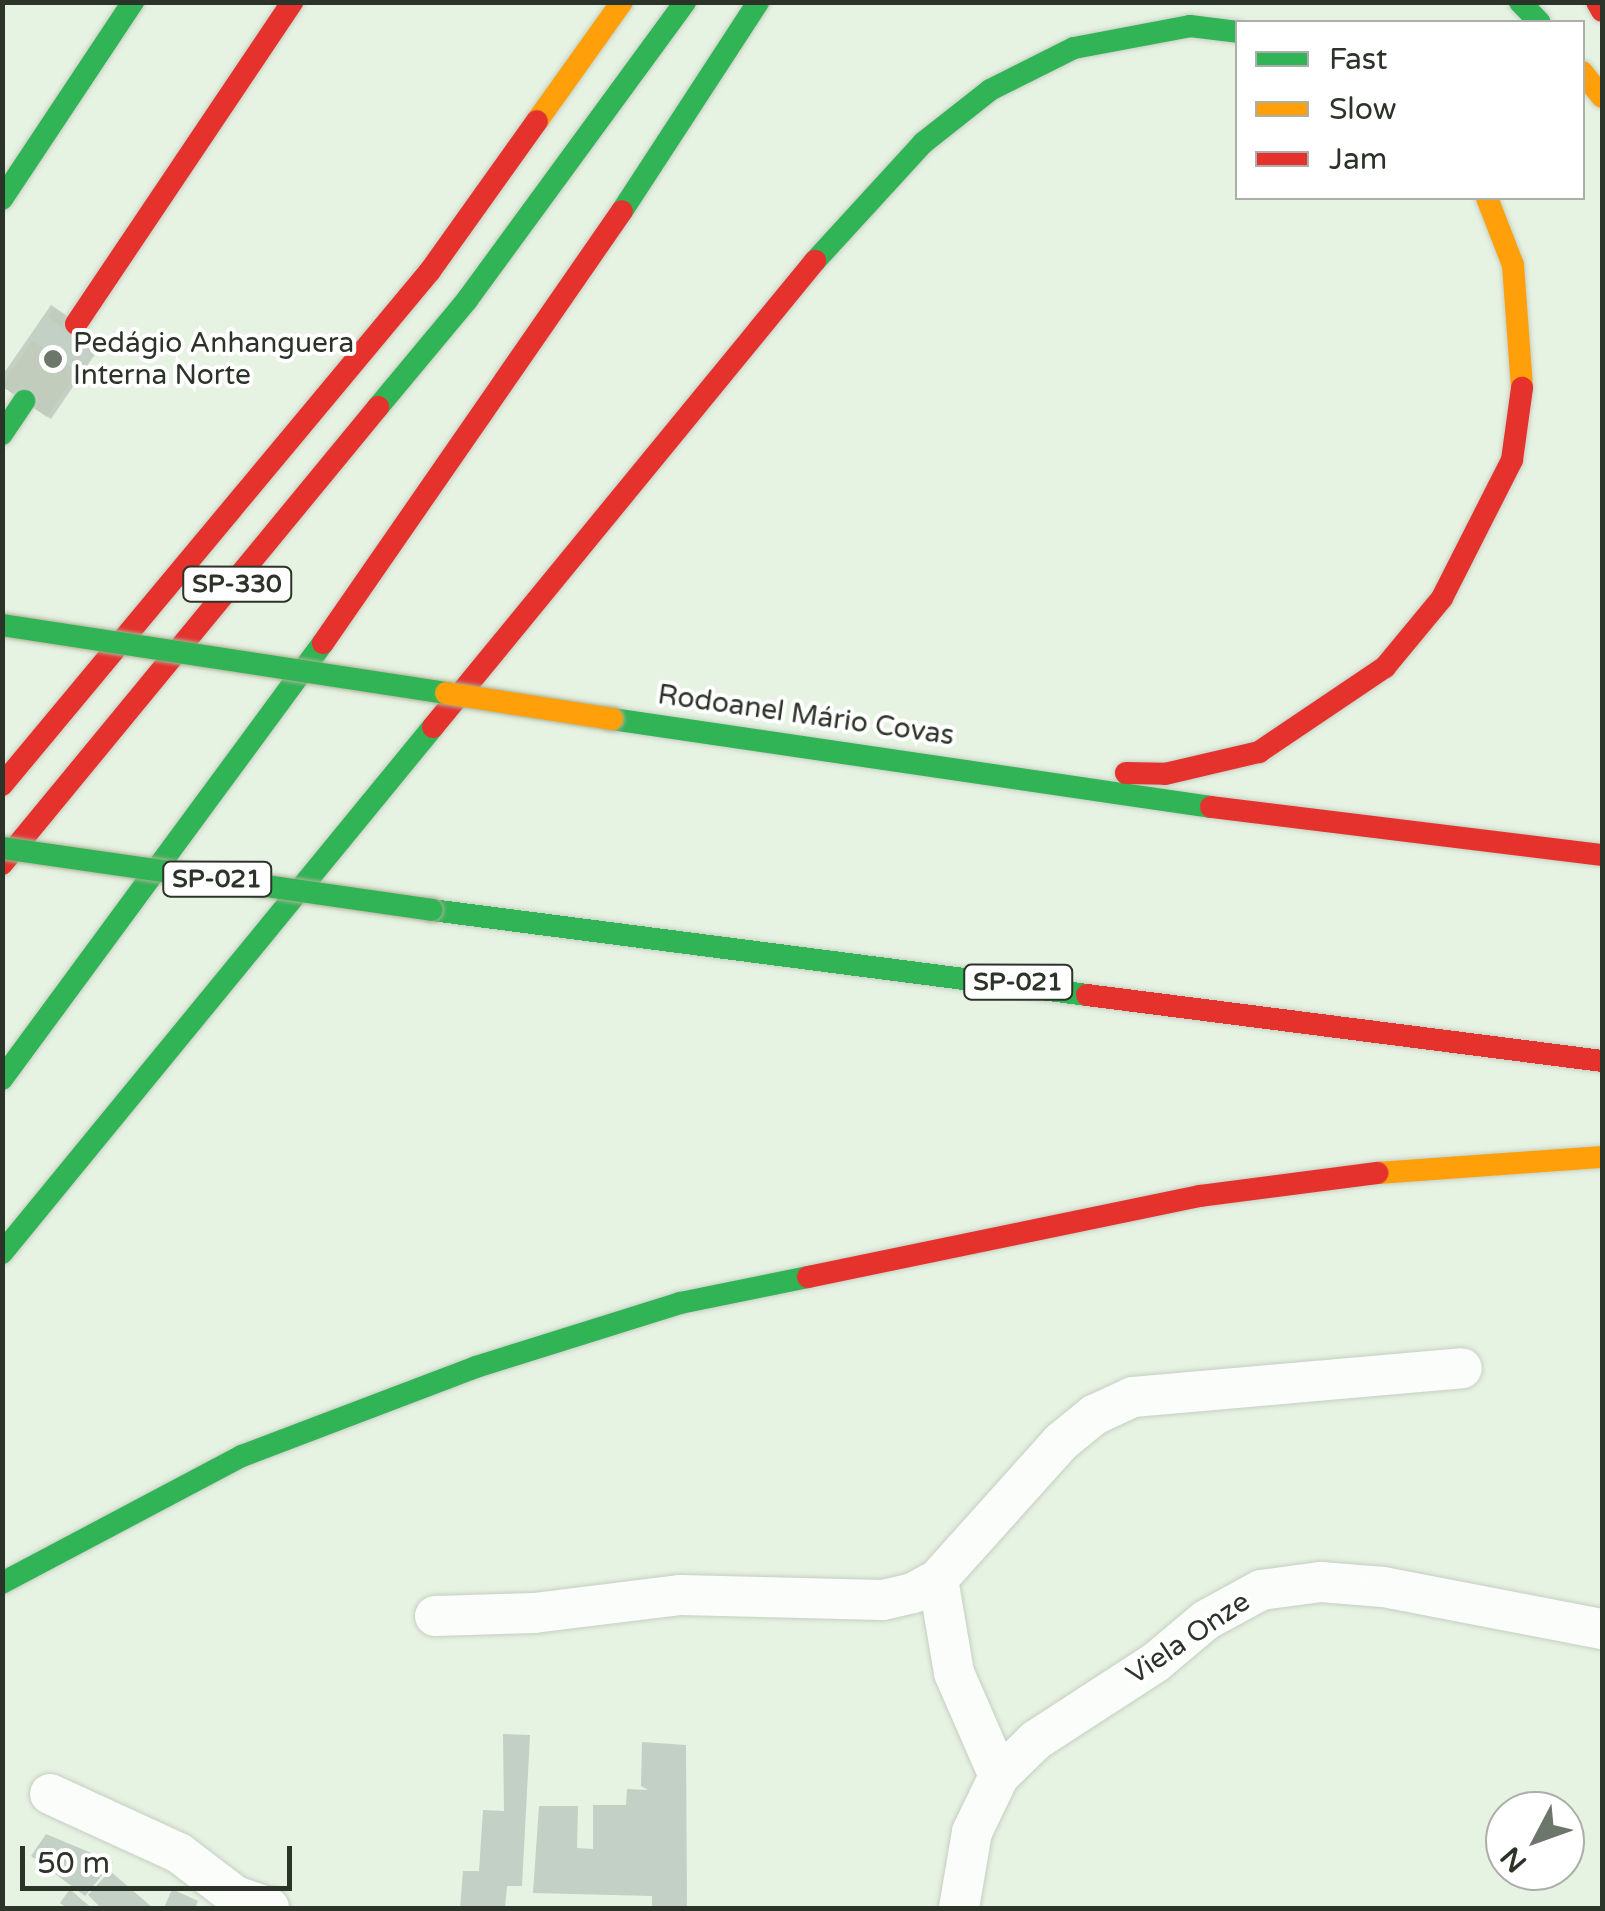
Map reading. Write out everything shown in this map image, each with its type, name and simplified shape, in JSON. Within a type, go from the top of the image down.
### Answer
[{"type":"highway","points":[[2,199],[133,2]]},
{"type":"highway","points":[[76,324],[292,2]]},
{"type":"highway","name":"SP-330","points":[[2,784],[430,271],[622,2]]},
{"type":"highway","name":"SP-330","points":[[2,864],[466,300],[686,2]]},
{"type":"highway","points":[[2,1079],[352,605],[590,261],[758,2]]},
{"type":"highway","points":[[1597,2],[1602,11]]},
{"type":"highway","points":[[2,1253],[842,228],[923,143],[990,90],[1074,48],[1190,26],[1235,32]]},
{"type":"highway","points":[[1585,76],[1602,97]]},
{"type":"highway","points":[[959,766],[1165,774],[1259,752],[1384,668],[1442,598],[1512,460],[1524,326],[1513,265],[1488,200]]},
{"type":"highway","points":[[2,434],[24,401]]},
{"type":"highway","name":"Rodoanel Mário Covas","points":[[2,625],[612,719],[959,766],[1149,799],[1602,856]]},
{"type":"highway","name":"SP-021","points":[[2,848],[432,910],[1602,1061]]},
{"type":"highway","points":[[2,1583],[242,1456],[476,1367],[680,1303],[1200,1196],[1461,1162],[1602,1157]]},
{"type":"street","points":[[435,1616],[534,1613],[682,1594],[883,1600],[938,1579],[1061,1442],[1094,1415],[1134,1397],[1462,1368]]},
{"type":"street","points":[[938,1579],[954,1673],[999,1776]]},
{"type":"street","name":"Viela Onze","points":[[959,1908],[972,1832],[999,1776],[1051,1729],[1156,1662],[1206,1620],[1261,1590],[1321,1582],[1383,1586],[1602,1629]]},
{"type":"street","points":[[50,1794],[179,1853],[235,1896],[270,1908]]},
{"type":"building","name":"Pedágio Anhanguera Interna Norte","points":[[51,305],[104,341],[51,419],[2,386],[2,376]]},
{"type":"building","points":[[503,1734],[530,1735],[522,1886],[507,1886],[505,1908],[460,1908],[463,1871],[479,1871],[483,1810],[504,1811]]},
{"type":"building","points":[[642,1742],[686,1745],[687,1908],[652,1908],[652,1896],[533,1893],[539,1806],[578,1806],[577,1848],[593,1849],[593,1805],[626,1805],[627,1789],[648,1790],[641,1786]]},
{"type":"building","points":[[46,1834],[113,1862],[85,1896],[31,1856]]},
{"type":"building","points":[[110,1871],[153,1908],[101,1908],[88,1895]]},
{"type":"building","points":[[70,1889],[92,1908],[67,1908],[60,1903]]},
{"type":"building","points":[[172,1889],[198,1901],[195,1908],[164,1908]]},
{"type":"tunnel","points":[[24,401],[76,324]]},
{"type":"traffic: fast","points":[[2,199],[133,2]]},
{"type":"traffic: fast","points":[[378,407],[467,300],[685,2]]},
{"type":"traffic: fast","points":[[622,211],[758,2]]},
{"type":"traffic: fast","points":[[1520,2],[1537,20]]},
{"type":"traffic: fast","points":[[815,261],[923,143],[990,90],[1074,48],[1190,26],[1235,32]]},
{"type":"traffic: fast","points":[[2,434],[24,401]]},
{"type":"traffic: fast","points":[[2,625],[446,693]]},
{"type":"traffic: fast","points":[[2,1079],[323,643]]},
{"type":"traffic: fast","points":[[612,719],[1211,807]]},
{"type":"traffic: fast","points":[[2,1253],[433,727]]},
{"type":"traffic: fast","points":[[2,848],[432,910]]},
{"type":"traffic: fast","points":[[432,910],[1087,995]]},
{"type":"traffic: fast","points":[[2,1583],[242,1456],[476,1367],[680,1303],[808,1277]]},
{"type":"traffic: slow","points":[[537,121],[622,2]]},
{"type":"traffic: slow","points":[[1585,76],[1602,97]]},
{"type":"traffic: slow","points":[[1488,200],[1513,265],[1522,388]]},
{"type":"traffic: slow","points":[[446,693],[612,719]]},
{"type":"traffic: slow","points":[[1378,1173],[1602,1157]]},
{"type":"traffic: jam","points":[[76,324],[292,2]]},
{"type":"traffic: jam","points":[[1597,2],[1602,11]]},
{"type":"traffic: jam","points":[[2,785],[430,271],[537,121]]},
{"type":"traffic: jam","points":[[323,643],[622,211]]},
{"type":"traffic: jam","points":[[433,727],[815,261]]},
{"type":"traffic: jam","points":[[1126,773],[1165,774],[1259,752],[1385,667],[1442,598],[1512,460],[1522,388]]},
{"type":"traffic: jam","points":[[2,864],[378,407]]},
{"type":"traffic: jam","points":[[1211,807],[1602,855]]},
{"type":"traffic: jam","points":[[1087,995],[1602,1061]]},
{"type":"traffic: jam","points":[[808,1277],[1200,1196],[1378,1173]]},
{"type":"place","name":"Pedágio Anhanguera Interna Norte","points":[[53,359]]}]
